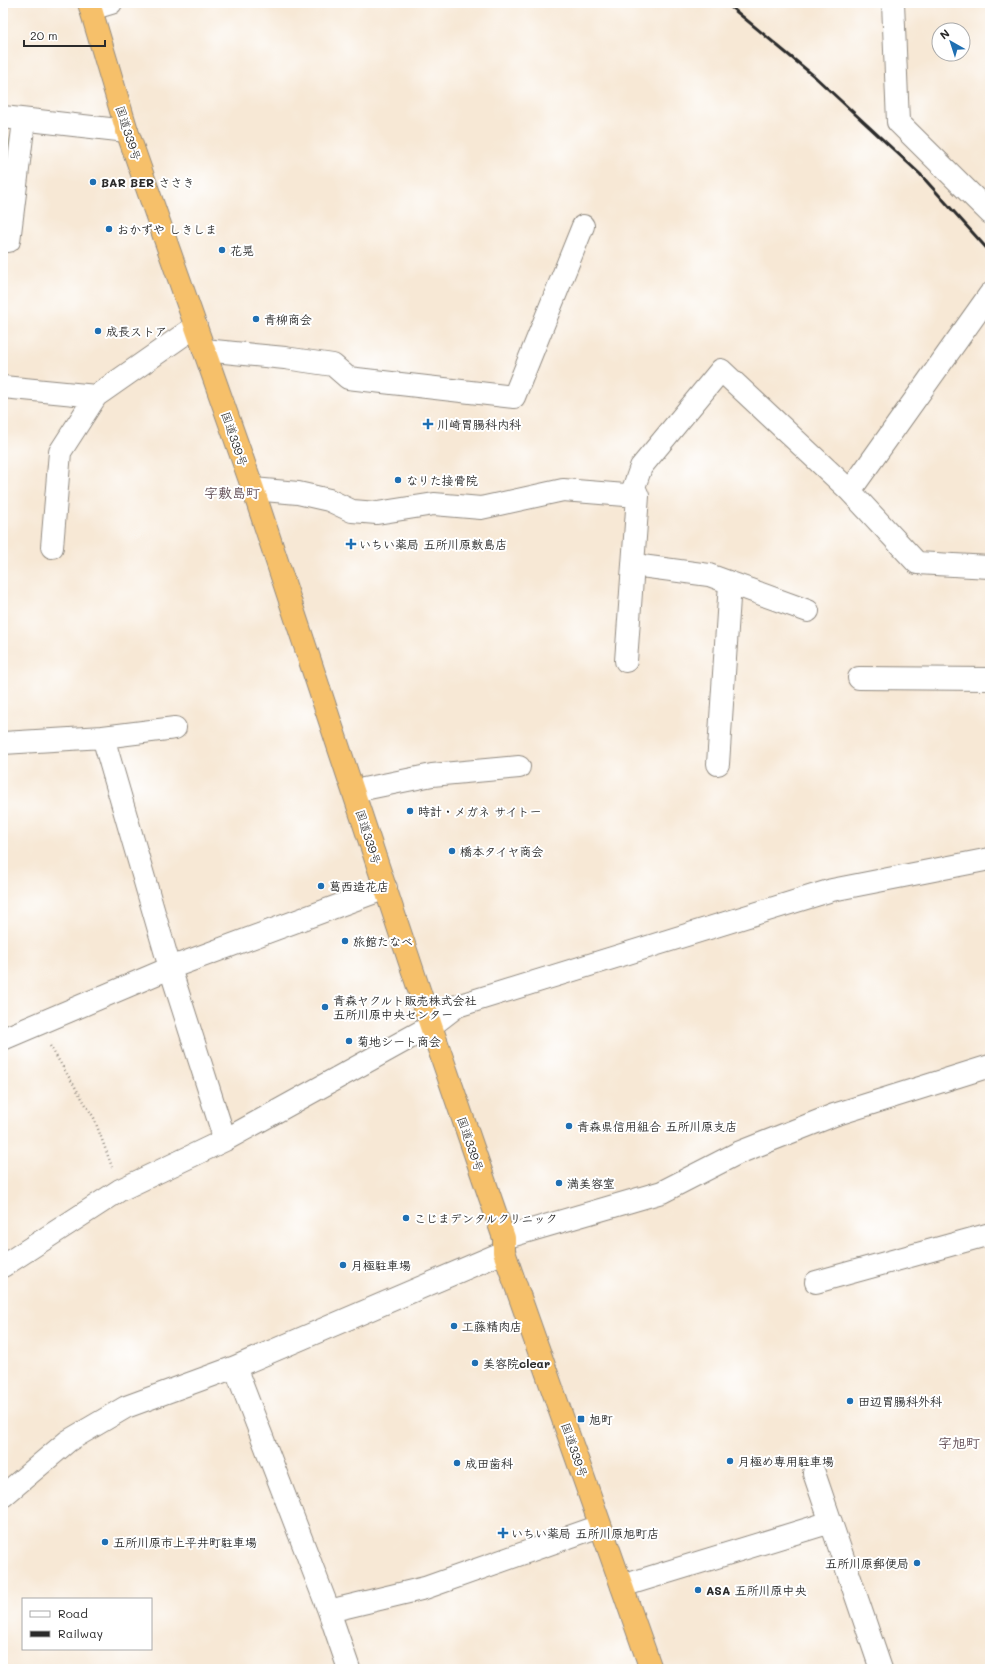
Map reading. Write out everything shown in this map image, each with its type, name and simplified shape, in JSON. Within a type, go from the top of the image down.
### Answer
[{"type":"highway","name":"国道339号","points":[[97,5],[127,131],[253,489],[504,1245],[600,1526],[651,1669]]},
{"type":"street","points":[[893,3],[898,122],[990,213]]},
{"type":"street","points":[[3,117],[24,121],[127,131]]},
{"type":"street","points":[[3,240],[9,241],[24,121]]},
{"type":"street","points":[[204,350],[285,358],[333,365],[348,378],[514,397],[583,226]]},
{"type":"street","points":[[850,491],[990,294]]},
{"type":"street","points":[[52,546],[60,452],[96,396],[196,326]]},
{"type":"street","points":[[626,661],[638,496],[634,487],[641,467],[722,370],[850,491],[917,563],[990,567]]},
{"type":"street","points":[[3,387],[96,396]]},
{"type":"street","points":[[253,489],[298,492],[329,500],[352,511],[377,513],[434,504],[481,508],[563,490],[638,496]]},
{"type":"street","points":[[634,566],[709,575],[808,611]]},
{"type":"street","points":[[718,764],[730,583]]},
{"type":"street","points":[[859,678],[990,679]]},
{"type":"street","points":[[3,743],[103,737],[175,728]]},
{"type":"street","points":[[103,737],[170,968],[225,1140]]},
{"type":"street","points":[[354,792],[432,776],[519,767]]},
{"type":"street","points":[[3,1266],[120,1190],[225,1140],[431,1026],[457,1006],[832,890],[990,859]]},
{"type":"street","points":[[3,1040],[170,968],[386,888]]},
{"type":"street","points":[[3,1496],[68,1441],[126,1407],[235,1367],[504,1245],[662,1192],[738,1153],[834,1115],[990,1066]]},
{"type":"street","points":[[816,1282],[990,1234]]},
{"type":"street","points":[[235,1367],[329,1611],[349,1669]]},
{"type":"street","points":[[814,1473],[881,1669]]},
{"type":"street","points":[[622,1586],[831,1522]]},
{"type":"street","points":[[329,1611],[426,1588],[600,1526]]},
{"type":"path","points":[[37,1025],[94,1118],[120,1190]]},
{"type":"green space","points":[[3,130],[10,140],[7,173],[3,172]]},
{"type":"railway","points":[[726,3],[814,76],[920,174],[990,252]]},
{"type":"place","name":"BAR BER ささき","points":[[93,182]]},
{"type":"place","name":"おかずや しきしま","points":[[109,229]]},
{"type":"place","name":"花晃","points":[[222,250]]},
{"type":"place","name":"青柳商会","points":[[256,319]]},
{"type":"place","name":"成長ストア","points":[[98,331]]},
{"type":"place","name":"川崎胃腸科内科","points":[[428,424]]},
{"type":"place","name":"なりた接骨院","points":[[398,480]]},
{"type":"place","name":"いちい薬局 五所川原敷島店","points":[[351,544]]},
{"type":"place","name":"時計・メガネ サイトー","points":[[410,811]]},
{"type":"place","name":"橋本タイヤ商会","points":[[452,851]]},
{"type":"place","name":"葛西造花店","points":[[321,886]]},
{"type":"place","name":"旅館たなべ","points":[[345,941]]},
{"type":"place","name":"青森ヤクルト販売株式会社 五所川原中央センター","points":[[325,1007]]},
{"type":"place","name":"菊地シート商会","points":[[349,1041]]},
{"type":"place","name":"青森県信用組合 五所川原支店","points":[[569,1126]]},
{"type":"place","name":"満美容室","points":[[559,1183]]},
{"type":"place","name":"こじまデンタルクリニック","points":[[406,1218]]},
{"type":"place","name":"月極駐車場","points":[[343,1265]]},
{"type":"place","name":"工藤精肉店","points":[[454,1326]]},
{"type":"place","name":"美容院clear","points":[[475,1363]]},
{"type":"place","name":"田辺胃腸科外科","points":[[850,1401]]},
{"type":"place","name":"旭町","points":[[581,1419]]},
{"type":"place","name":"月極め専用駐車場","points":[[730,1461]]},
{"type":"place","name":"成田歯科","points":[[457,1463]]},
{"type":"place","name":"いちい薬局 五所川原旭町店","points":[[503,1533]]},
{"type":"place","name":"五所川原市上平井町駐車場","points":[[105,1542]]},
{"type":"place","name":"五所川原郵便局","points":[[917,1563]]},
{"type":"place","name":"ASA 五所川原中央","points":[[698,1590]]},
{"type":"district","name":"字敷島町","points":[[232,492]]},
{"type":"district","name":"字旭町","points":[[959,1442]]}]
